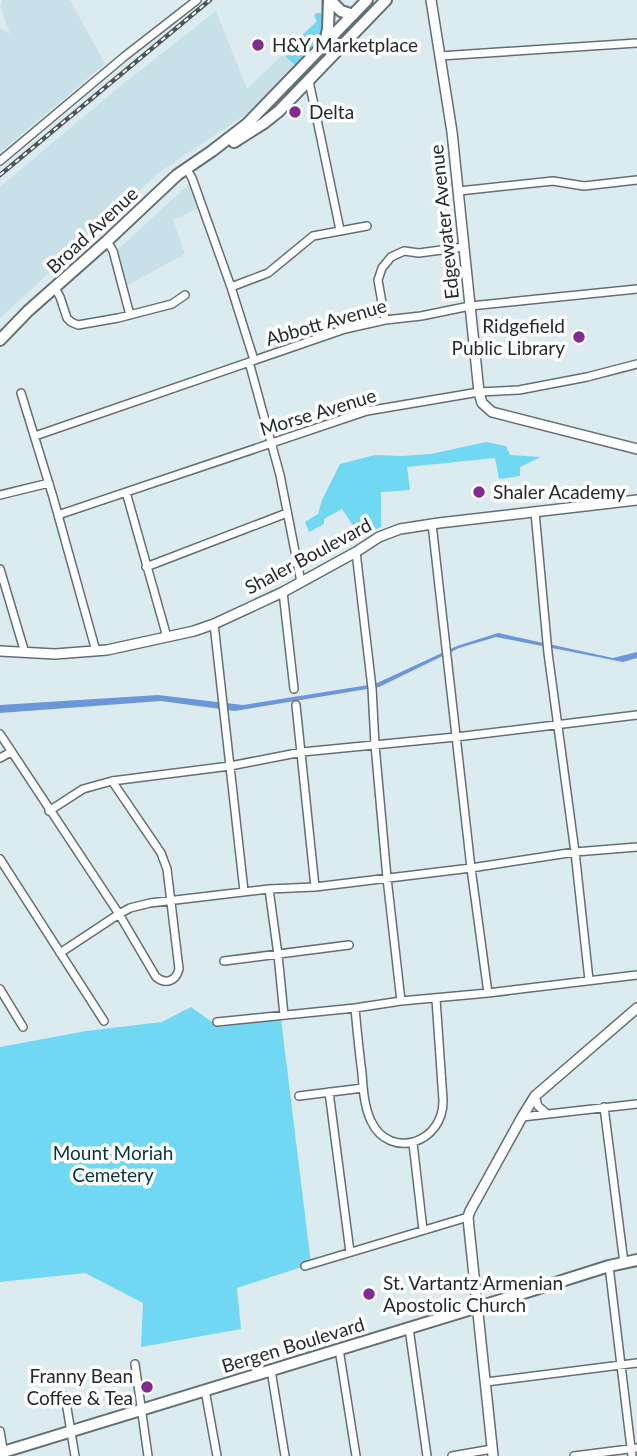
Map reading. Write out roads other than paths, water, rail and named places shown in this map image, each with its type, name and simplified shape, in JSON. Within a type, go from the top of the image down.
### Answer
[{"type":"main road","points":[[329,0],[341,11],[353,15]]},
{"type":"main road","points":[[325,43],[329,0]]},
{"type":"main road","points":[[212,151],[252,120],[367,0]]},
{"type":"main road","points":[[212,151],[264,124],[279,111],[386,0]]},
{"type":"main road","points":[[305,64],[309,81]]},
{"type":"main road","name":"Broad Avenue","points":[[0,340],[168,182],[212,151]]},
{"type":"main road","name":"Bergen Boulevard","points":[[2,1453],[609,1266],[637,1261]]},
{"type":"street","points":[[0,161],[125,56],[197,0]]},
{"type":"street","name":"Edgewater Avenue","points":[[431,0],[459,191],[479,392]]},
{"type":"street","points":[[440,56],[637,43]]},
{"type":"street","points":[[309,81],[340,230]]},
{"type":"street","points":[[186,168],[231,287],[252,361],[280,475],[301,582]]},
{"type":"street","points":[[459,191],[549,182],[581,186],[637,180]]},
{"type":"street","points":[[231,287],[268,273],[313,236],[367,226]]},
{"type":"street","points":[[107,241],[113,251],[130,315]]},
{"type":"street","points":[[385,320],[378,280],[382,268],[391,257],[404,251],[419,253],[464,247]]},
{"type":"street","points":[[55,288],[67,318],[75,325],[172,304],[185,295]]},
{"type":"street","name":"Abbott Avenue","points":[[35,436],[345,329],[470,306],[637,289]]},
{"type":"street","name":"Morse Avenue","points":[[58,515],[367,411],[479,392],[519,390],[637,364]]},
{"type":"street","points":[[479,392],[482,403],[492,412],[637,449]]},
{"type":"street","points":[[21,394],[96,651]]},
{"type":"street","points":[[0,495],[49,483]]},
{"type":"street","points":[[126,492],[167,637]]},
{"type":"street","name":"Shaler Boulevard","points":[[0,651],[55,654],[116,649],[194,631],[283,592],[379,537],[400,529],[637,500]]},
{"type":"street","points":[[535,512],[548,653],[589,980]]},
{"type":"street","points":[[146,567],[287,513]]},
{"type":"street","points":[[432,524],[488,993]]},
{"type":"street","points":[[356,552],[372,686],[387,878],[401,1001]]},
{"type":"street","points":[[0,569],[25,653]]},
{"type":"street","points":[[283,592],[294,689]]},
{"type":"street","points":[[214,624],[244,891]]},
{"type":"street","points":[[296,705],[315,887]]},
{"type":"street","points":[[49,811],[83,789],[113,781],[230,766],[302,752],[637,715]]},
{"type":"street","points":[[0,734],[119,914],[156,977],[164,981],[172,979],[176,977],[178,969],[167,869],[161,853],[113,781]]},
{"type":"street","points":[[0,758],[11,752]]},
{"type":"street","points":[[60,953],[119,914],[150,902],[268,888],[315,887],[575,852],[637,847]]},
{"type":"street","points":[[0,859],[104,1021]]},
{"type":"street","points":[[268,888],[284,1015]]},
{"type":"street","points":[[224,961],[349,945]]},
{"type":"street","points":[[217,1023],[637,975]]},
{"type":"street","points":[[0,991],[23,1027]]},
{"type":"street","points":[[355,1008],[367,1110],[376,1129],[388,1139],[413,1143],[430,1133],[442,1113],[436,999]]},
{"type":"street","points":[[453,1456],[493,1453],[468,1217],[473,1204],[535,1096],[637,1008]]},
{"type":"street","points":[[299,1096],[363,1088]]},
{"type":"street","points":[[329,1092],[349,1252]]},
{"type":"street","points":[[535,1096],[538,1106],[546,1114]]},
{"type":"street","points":[[522,1117],[637,1104]]},
{"type":"street","points":[[604,1107],[624,1263]]},
{"type":"street","points":[[413,1143],[423,1230]]},
{"type":"street","points":[[305,1266],[468,1217]]},
{"type":"street","points":[[574,1456],[634,1451],[609,1266]]},
{"type":"street","points":[[409,1328],[427,1456]]},
{"type":"street","points":[[339,1349],[356,1456]]},
{"type":"street","points":[[486,1382],[637,1363]]},
{"type":"street","points":[[135,1364],[149,1456]]},
{"type":"street","points":[[271,1370],[285,1456]]},
{"type":"street","points":[[205,1390],[218,1456]]},
{"type":"street","points":[[65,1396],[75,1456]]},
{"type":"street","points":[[0,1431],[2,1453]]},
{"type":"railway","points":[[0,175],[210,0]]},
{"type":"place","name":"H&Y Marketplace","points":[[258,45]]},
{"type":"place","name":"Delta","points":[[295,112]]},
{"type":"place","name":"Ridgefield Public Library","points":[[579,337]]},
{"type":"place","name":"Shaler Academy","points":[[479,492]]},
{"type":"place","name":"St. Vartantz Armenian Apostolic Church","points":[[369,1294]]},
{"type":"place","name":"Franny Bean Coffee & Tea","points":[[147,1387]]},
{"type":"park label","name":"Mount Moriah Cemetery","points":[[113,1164]]}]
